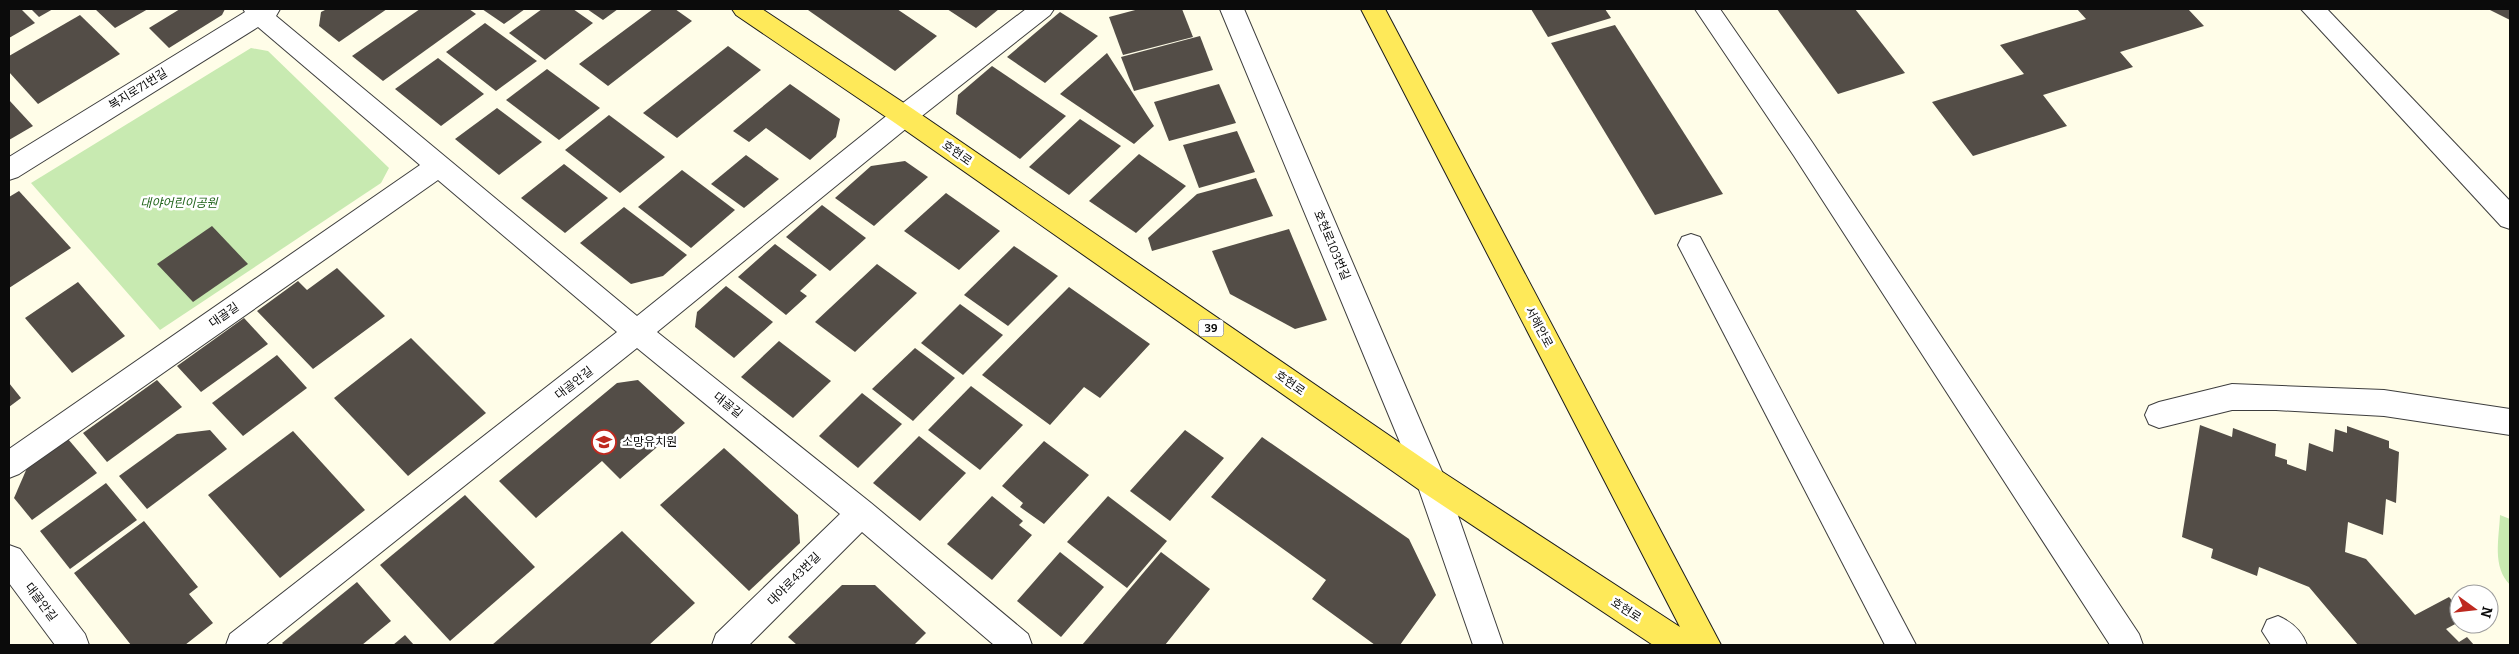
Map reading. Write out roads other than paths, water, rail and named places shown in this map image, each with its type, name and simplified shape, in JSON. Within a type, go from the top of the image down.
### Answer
[{"type":"main road","name":"호현로","points":[[744,9],[904,116],[1431,481],[1680,645]]},
{"type":"main road","name":"서해안로","points":[[1373,9],[1706,645]]},
{"type":"street","points":[[904,116],[1042,9]]},
{"type":"street","name":"호현로103번길","points":[[1232,9],[1431,481],[1488,645]]},
{"type":"street","points":[[1707,9],[1803,149],[2128,645]]},
{"type":"street","points":[[2313,9],[2510,218]]},
{"type":"street","name":"대골길","points":[[261,10],[438,166],[637,332],[861,513],[1017,645]]},
{"type":"street","name":"복지로71번길","points":[[9,170],[261,10]]},
{"type":"street","name":"대골안길","points":[[241,645],[637,332],[904,116]]},
{"type":"street","name":"대골길","points":[[9,465],[438,166]]},
{"type":"street","points":[[1691,245],[1901,645]]},
{"type":"street","points":[[2159,415],[2232,397],[2276,397],[2384,403],[2510,422]]},
{"type":"street","name":"대야로43번길","points":[[728,645],[861,513]]},
{"type":"street","name":"대골안길","points":[[9,559],[74,645]]},
{"type":"place","name":"소망유치원","points":[[604,442]]},
{"type":"park label","name":"대야어린이공원","points":[[179,203]]}]
